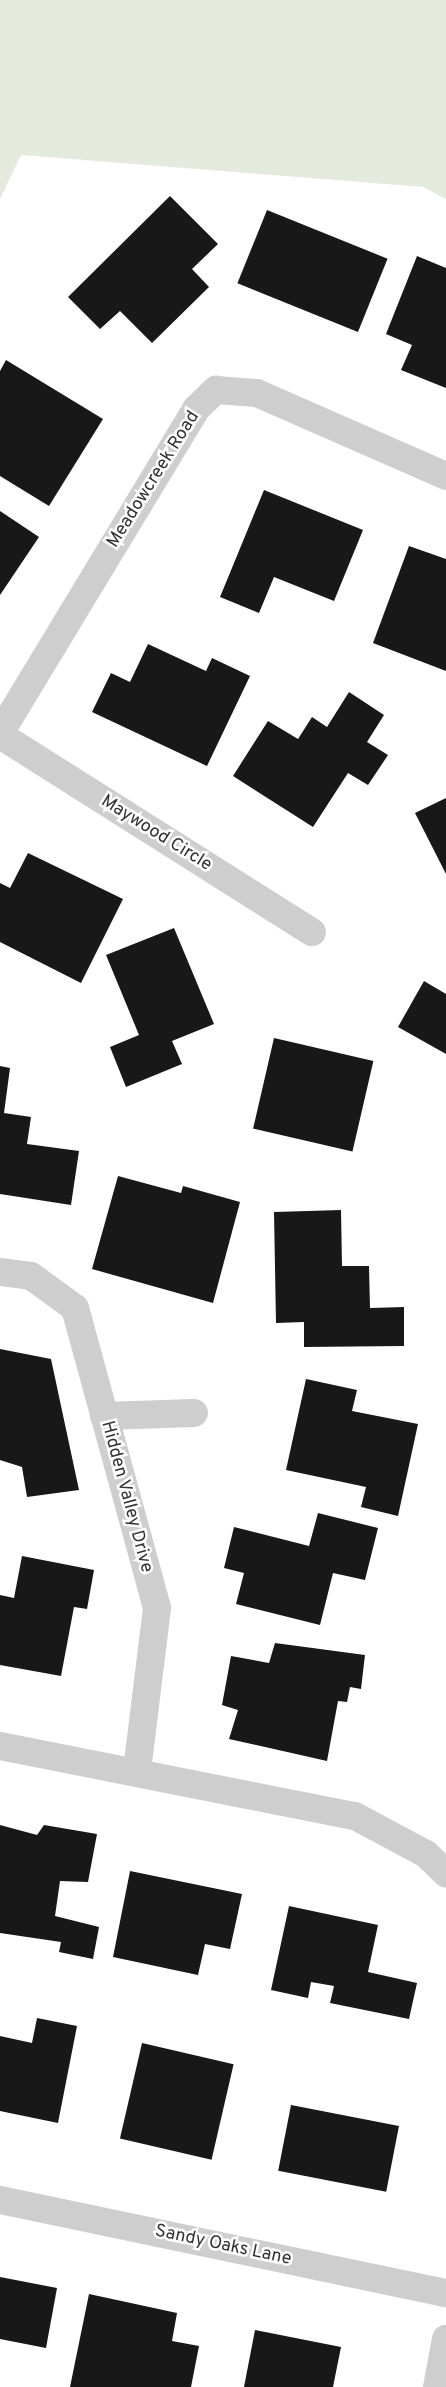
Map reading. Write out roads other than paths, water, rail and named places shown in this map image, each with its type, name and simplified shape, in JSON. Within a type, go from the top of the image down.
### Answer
[{"type":"street","name":"Meadowcreek Road","points":[[0,734],[196,409],[216,390],[257,393],[446,476]]},
{"type":"street","name":"Maywood Circle","points":[[0,734],[312,932]]},
{"type":"street","name":"Hidden Valley Drive","points":[[0,1272],[31,1276],[75,1308],[157,1608],[137,1772]]},
{"type":"street","points":[[104,1416],[194,1413]]},
{"type":"street","points":[[0,1746],[355,1816],[426,1854],[446,1873]]},
{"type":"street","name":"Sandy Oaks Lane","points":[[0,2200],[446,2293]]},
{"type":"street","points":[[437,2387],[446,2338]]}]
